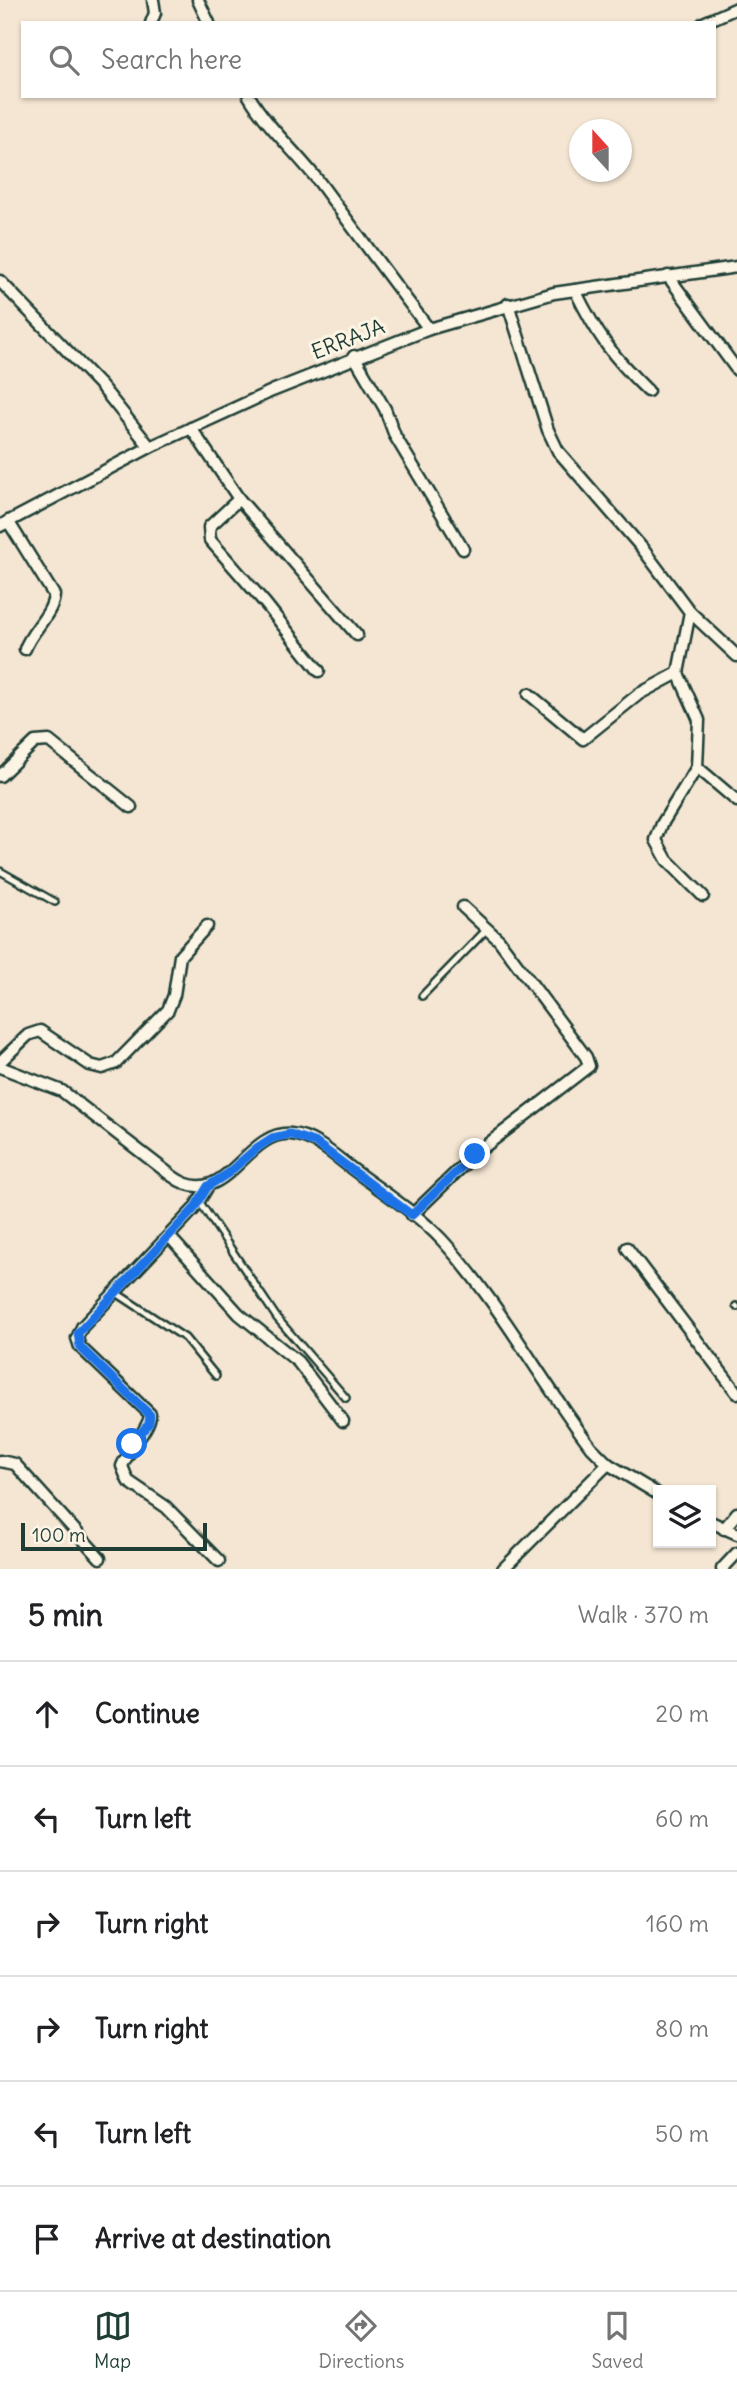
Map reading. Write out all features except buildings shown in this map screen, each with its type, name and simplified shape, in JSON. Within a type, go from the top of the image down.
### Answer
[{"type":"street","points":[[152,21],[155,13],[153,0]]},
{"type":"street","points":[[198,0],[208,21]]},
{"type":"street","points":[[708,21],[737,8]]},
{"type":"street","points":[[249,98],[320,184],[354,233],[429,329]]},
{"type":"street","name":"ERRAJA","points":[[4,524],[191,428],[354,356],[429,329],[508,304],[575,290],[737,267]]},
{"type":"street","points":[[668,276],[737,370]]},
{"type":"street","points":[[2,287],[101,386],[150,447]]},
{"type":"street","points":[[575,290],[598,337],[648,391]]},
{"type":"street","points":[[508,304],[548,430],[558,451],[642,548],[690,612],[737,656]]},
{"type":"street","points":[[354,356],[385,409],[395,436],[463,549]]},
{"type":"street","points":[[191,428],[239,499],[357,635]]},
{"type":"street","points":[[239,499],[209,527],[210,540],[272,610],[319,671]]},
{"type":"street","points":[[4,524],[54,595],[51,607],[33,630],[25,649]]},
{"type":"street","points":[[690,612],[678,673],[699,720],[697,767],[695,775],[662,824],[656,840],[667,860],[703,896]]},
{"type":"street","points":[[529,694],[583,739],[639,694],[678,673]]},
{"type":"street","points":[[0,776],[35,742],[49,741],[131,807]]},
{"type":"street","points":[[697,767],[737,801]]},
{"type":"street","points":[[412,1215],[475,1154],[589,1066],[586,1057],[488,928],[463,907]]},
{"type":"street","points":[[0,1062],[29,1035],[40,1031],[90,1065],[102,1068],[116,1063],[168,1010],[174,995],[180,956],[207,926]]},
{"type":"street","points":[[0,1067],[62,1091],[181,1182],[191,1187],[208,1186]]},
{"type":"street","points":[[219,1561],[166,1507],[137,1489],[123,1473],[125,1457],[149,1423],[150,1415],[80,1347],[77,1338],[82,1327],[169,1236],[199,1201],[208,1186],[272,1138],[290,1134],[316,1143],[412,1215],[452,1252],[510,1329],[570,1420],[608,1464],[653,1491]]},
{"type":"street","points":[[169,1236],[239,1314],[298,1362],[343,1421]]},
{"type":"street","points":[[627,1248],[737,1393]]},
{"type":"street","points":[[0,1461],[15,1464],[100,1558]]},
{"type":"street","points":[[503,1569],[608,1464]]},
{"type":"street","points":[[724,1529],[737,1513]]},
{"type":"street","points":[[716,1525],[737,1534]]},
{"type":"street","points":[[722,1569],[737,1553]]},
{"type":"lane","points":[[0,871],[55,902]]},
{"type":"lane","points":[[422,996],[488,928]]},
{"type":"lane","points":[[199,1201],[277,1318],[346,1398]]},
{"type":"lane","points":[[115,1292],[185,1338],[216,1376]]},
{"type":"route","points":[[132,1444],[149,1423],[150,1415],[80,1347],[77,1342],[78,1333],[194,1209],[208,1186],[272,1138],[290,1134],[316,1143],[412,1215],[475,1154]]}]
